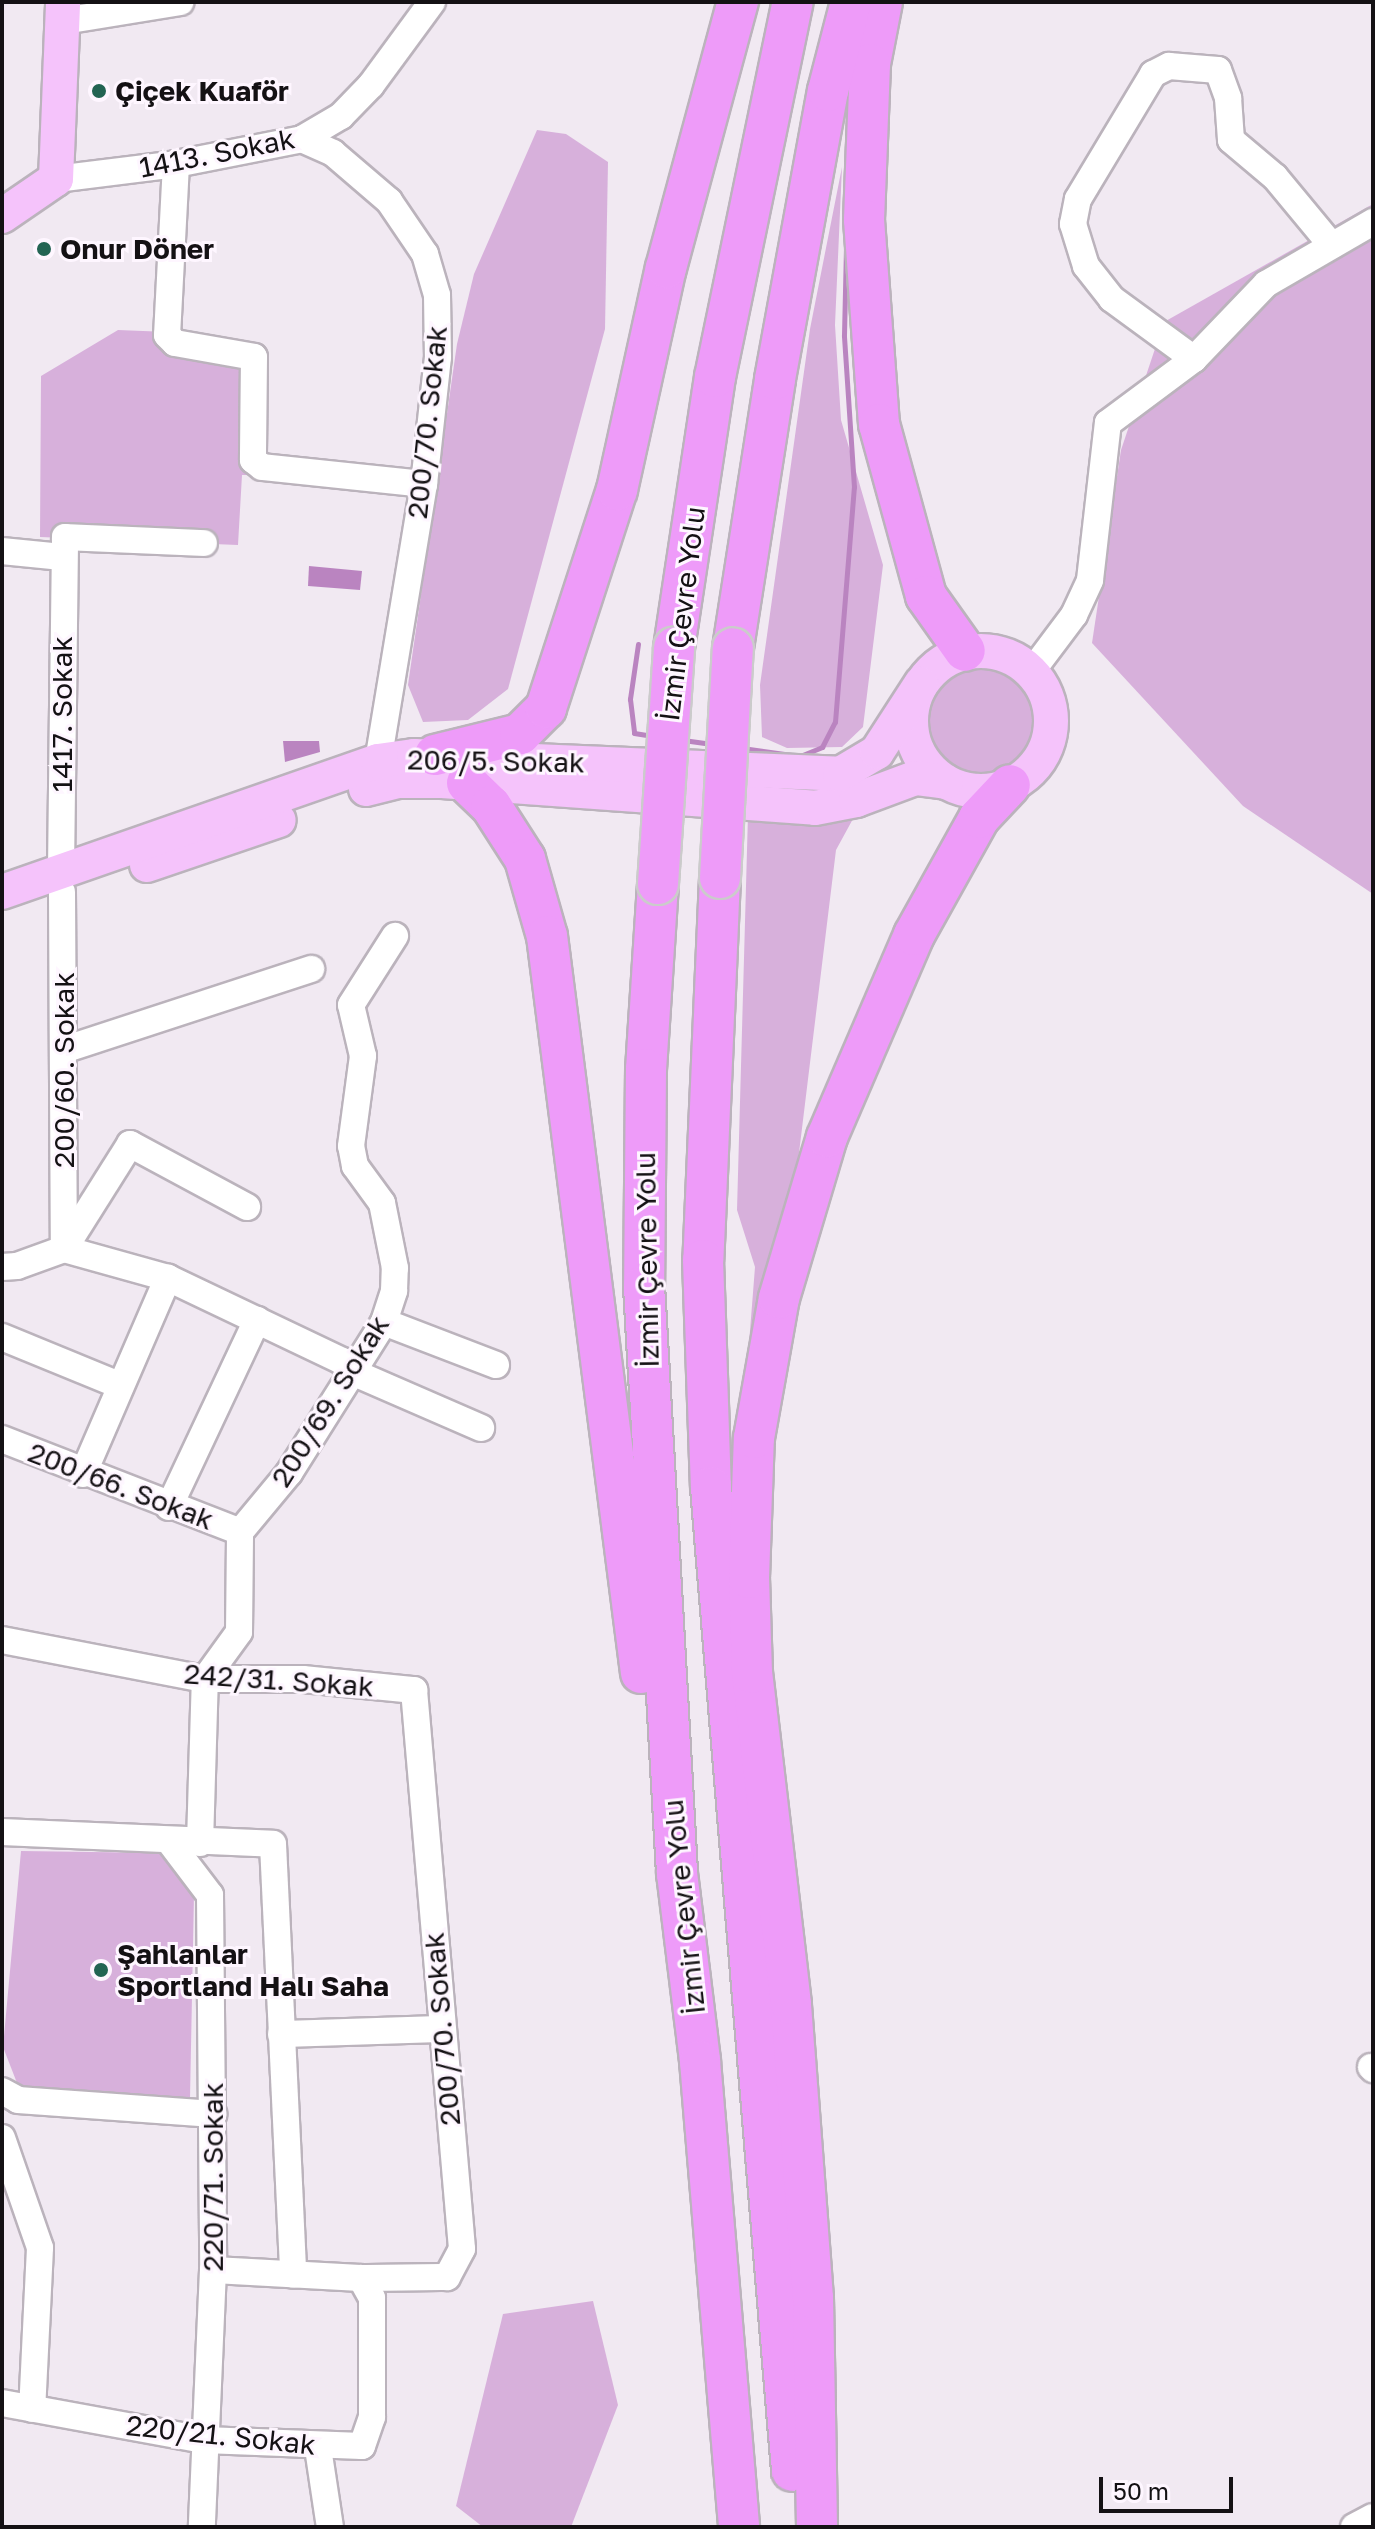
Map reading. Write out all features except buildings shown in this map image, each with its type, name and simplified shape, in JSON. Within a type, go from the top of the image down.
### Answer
[{"type":"highway","points":[[435,755],[520,734],[546,708],[617,490],[666,268],[738,2]]},
{"type":"highway","name":"İzmir Çevre Yolu","points":[[739,2527],[700,2061],[677,1873],[644,1286],[646,1069],[674,648],[715,377],[793,2]]},
{"type":"highway","name":"İzmir Çevre Yolu","points":[[796,2527],[711,1487],[703,1260],[733,648],[775,379],[828,91],[851,2]]},
{"type":"highway","points":[[882,2],[870,64],[864,220],[879,424],[926,596],[965,651]]},
{"type":"highway","points":[[467,783],[491,806],[525,859],[547,936],[653,1761],[677,1873]]},
{"type":"highway","points":[[817,2527],[813,2298],[794,2035],[752,1673],[749,1578],[754,1438],[779,1298],[827,1137],[914,935],[979,818],[1010,785]]},
{"type":"main road","points":[[56,179],[63,11]]},
{"type":"main road","name":"1413. Sokak","points":[[2,216],[56,179]]},
{"type":"main road","points":[[965,651],[1001,653],[1032,671],[1047,694],[1051,734],[1040,759],[1010,785],[984,791],[946,782],[925,763],[913,738],[911,711],[921,684],[940,663],[965,651]]},
{"type":"main road","name":"206/5. Sokak","points":[[2,913],[62,881],[378,761],[435,755],[840,774],[877,752],[921,684]]},
{"type":"main road","name":"206/5. Sokak","points":[[2,892],[62,881],[382,784],[467,783],[815,808],[856,800],[915,778],[946,782]]},
{"type":"street","points":[[63,11],[180,2]]},
{"type":"street","name":"1413. Sokak","points":[[56,179],[176,164],[302,139],[341,116],[371,85],[432,2]]},
{"type":"street","points":[[1194,359],[1112,299],[1086,266],[1073,224],[1078,199],[1153,74],[1169,66],[1218,70],[1228,98],[1231,140],[1275,177],[1332,246]]},
{"type":"street","name":"200/70. Sokak","points":[[302,139],[333,153],[389,201],[425,254],[433,275],[438,348],[424,484],[378,761]]},
{"type":"street","points":[[176,164],[167,335],[175,343],[254,357],[251,451],[258,465],[424,484]]},
{"type":"street","points":[[1032,671],[1074,615],[1090,580],[1108,423],[1194,359],[1266,284],[1373,222]]},
{"type":"street","points":[[2,551],[62,557],[65,537],[204,543]]},
{"type":"street","name":"1417. Sokak","points":[[62,557],[62,881]]},
{"type":"street","name":"200/60. Sokak","points":[[62,881],[66,1049],[64,1249]]},
{"type":"street","name":"200/69. Sokak","points":[[240,1532],[289,1473],[350,1371],[384,1322],[395,1268],[382,1203],[355,1166],[351,1146],[363,1056],[351,1005],[395,936]]},
{"type":"street","points":[[66,1049],[311,969]]},
{"type":"street","points":[[64,1249],[130,1144],[247,1207]]},
{"type":"street","points":[[2,1267],[64,1249],[168,1278],[342,1361],[350,1371],[481,1428]]},
{"type":"street","points":[[83,1474],[168,1278]]},
{"type":"street","points":[[169,1507],[257,1320]]},
{"type":"street","points":[[384,1322],[496,1365]]},
{"type":"street","points":[[2,1337],[119,1385]]},
{"type":"street","name":"200/66. Sokak","points":[[2,1439],[83,1474],[240,1532]]},
{"type":"street","points":[[200,1843],[205,1679],[239,1632],[240,1532]]},
{"type":"street","name":"242/31. Sokak","points":[[2,1640],[205,1679],[303,1679],[414,1690]]},
{"type":"street","name":"200/70. Sokak","points":[[361,2278],[447,2277],[462,2249],[414,1690]]},
{"type":"street","points":[[2,1837],[273,1844],[293,2275]]},
{"type":"street","name":"220/71. Sokak","points":[[169,1841],[210,1895],[213,2270],[202,2527]]},
{"type":"street","points":[[281,2034],[442,2029]]},
{"type":"street","points":[[2,2091],[18,2100],[213,2114]]},
{"type":"street","points":[[2,2138],[40,2248],[32,2409]]},
{"type":"street","points":[[213,2270],[361,2278]]},
{"type":"street","name":"220/21. Sokak","points":[[2,2403],[204,2440],[318,2448],[362,2446],[372,2417],[372,2298],[361,2278]]},
{"type":"street","points":[[318,2448],[330,2527]]},
{"type":"street","points":[[1354,2527],[1373,2517]]},
{"type":"shaded area","points":[[537,130],[566,134],[608,162],[605,329],[508,689],[468,720],[423,722],[408,685],[457,344],[474,274]]},
{"type":"shaded area","points":[[842,167],[835,325],[841,420],[883,565],[863,727],[842,747],[787,748],[762,737],[760,685],[810,329]]},
{"type":"shaded area","points":[[1373,204],[1373,894],[1243,806],[1092,643],[1121,450],[1164,322]]},
{"type":"shaded area","points":[[118,330],[168,332],[248,352],[249,475],[242,475],[238,545],[40,537],[41,376]]},
{"type":"shaded area","points":[[309,566],[362,571],[360,590],[308,586]]},
{"type":"shaded area","points":[[981,665],[1011,674],[1019,681],[1026,689],[1035,719],[1026,749],[1019,757],[1011,764],[981,773],[951,764],[943,757],[936,749],[927,719],[936,689],[943,681],[951,674]]},
{"type":"shaded area","points":[[283,741],[319,741],[320,752],[285,762]]},
{"type":"shaded area","points":[[748,814],[854,817],[836,850],[793,1202],[746,1382],[755,1267],[737,1210]]},
{"type":"shaded area","name":"Şahlanlar Sportland Halı Saha","points":[[21,1851],[162,1853],[194,1894],[190,2098],[24,2101],[3,2047]]},
{"type":"shaded area","points":[[593,2301],[618,2405],[571,2527],[483,2527],[456,2506],[503,2314]]},
{"type":"waterway","points":[[742,748],[800,756],[822,747],[835,722],[854,487],[844,335],[846,244]]},
{"type":"waterway","points":[[638,644],[630,699],[634,733],[653,736]]},
{"type":"waterway","points":[[683,740],[712,744]]},
{"type":"place","name":"Çiçek Kuaför","points":[[99,91]]},
{"type":"place","name":"Onur Döner","points":[[44,249]]},
{"type":"place","name":"Şahlanlar Sportland Halı Saha","points":[[101,1970]]}]
